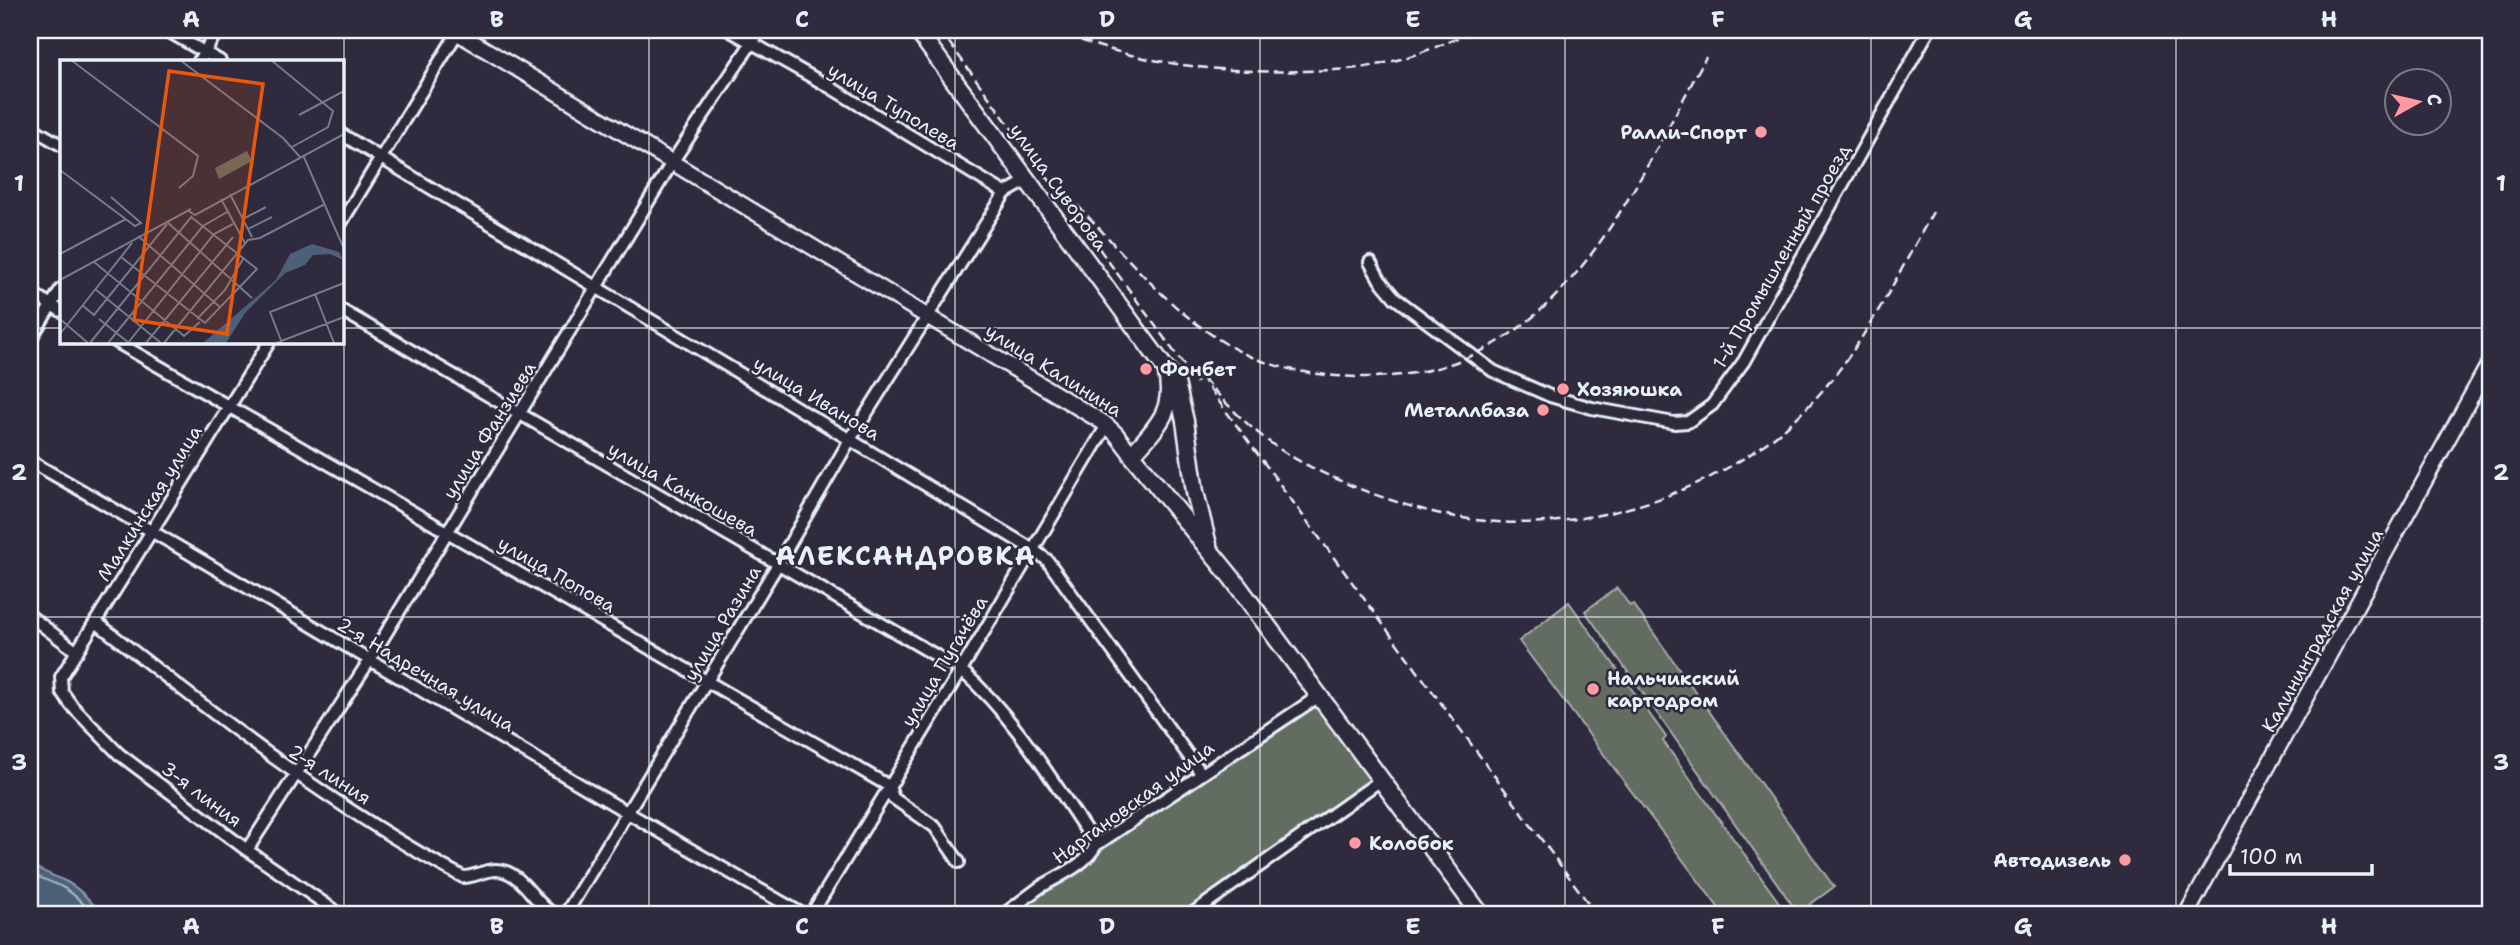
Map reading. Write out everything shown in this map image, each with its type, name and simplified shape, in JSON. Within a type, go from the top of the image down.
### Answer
[{"type":"main road","name":"улица Суворова","points":[[917,30],[1166,369],[1179,391],[1195,492],[1210,551]]},
{"type":"main road","points":[[1132,455],[1160,423],[1166,411],[1170,383],[1166,369]]},
{"type":"main road","name":"улица Калинина","points":[[1132,455],[1210,551],[1481,915]]},
{"type":"street","points":[[166,30],[202,57],[218,30]]},
{"type":"street","name":"улица Туполева","points":[[729,30],[828,86],[1004,193]]},
{"type":"street","name":"улица Фанзиева","points":[[247,850],[369,661],[673,162],[760,30]]},
{"type":"street","name":"1-й Промышленный проезд","points":[[1370,262],[1395,298],[1493,372],[1550,396],[1592,408],[1674,423],[1688,422],[1712,405],[1744,360],[1928,30]]},
{"type":"street","points":[[343,220],[456,31]]},
{"type":"street","name":"улица Калинина","points":[[456,31],[1107,425],[1132,455]]},
{"type":"street","points":[[30,127],[60,144]]},
{"type":"street","name":"улица Иванова","points":[[343,135],[851,438],[1047,560],[1201,773]]},
{"type":"street","points":[[1004,193],[1028,180]]},
{"type":"street","name":"улица Разина","points":[[565,915],[778,564],[851,438],[1004,193]]},
{"type":"street","points":[[30,292],[56,308],[30,340]]},
{"type":"street","name":"улица Канкошева","points":[[343,311],[961,670],[979,685],[1017,731],[1096,845]]},
{"type":"street","name":"улица Попова","points":[[118,343],[889,786],[893,798],[935,827],[959,862]]},
{"type":"street","name":"Малкинская улица","points":[[60,683],[61,677],[269,343]]},
{"type":"street","name":"Калининградская улица","points":[[2186,915],[2490,362]]},
{"type":"street","name":"улица Пугачёва","points":[[811,915],[1107,425]]},
{"type":"street","name":"2-я Надречная улица","points":[[30,461],[626,814],[804,915]]},
{"type":"street","points":[[30,616],[77,652]]},
{"type":"street","name":"2-я линия","points":[[96,622],[296,774],[429,859],[463,877],[493,870],[505,873],[527,887],[545,909],[556,915]]},
{"type":"street","name":"3-я линия","points":[[60,683],[62,692],[72,706],[119,754],[247,850],[341,915]]},
{"type":"street","name":"Нартановская улица","points":[[1003,915],[1092,853],[1096,845],[1319,696]]},
{"type":"street","points":[[1190,915],[1381,780]]},
{"type":"shaded area","points":[[1617,588],[1630,606],[1633,604],[1834,887],[1798,913],[1585,611]]},
{"type":"shaded area","points":[[1569,602],[1666,737],[1663,741],[1788,915],[1724,915],[1519,641]]},
{"type":"shaded area","points":[[1319,696],[1381,780],[1190,915],[1003,915]]},
{"type":"water","points":[[30,864],[76,888],[103,915],[30,915]]},
{"type":"railway","points":[[940,30],[1197,383]]},
{"type":"railway","points":[[1053,30],[1114,51],[1177,64],[1273,71],[1336,70],[1375,65],[1420,53],[1476,30]]},
{"type":"railway","points":[[1077,205],[1164,296],[1202,328],[1239,351],[1289,369],[1324,375],[1359,377],[1427,370],[1485,349],[1534,316],[1576,273],[1613,223],[1646,169],[1706,57]]},
{"type":"railway","points":[[1597,915],[1195,369],[1223,400],[1275,446],[1321,472],[1386,498],[1441,514],[1498,522],[1537,523],[1616,511],[1655,500],[1729,467],[1792,422],[1814,400],[1853,350],[1933,212]]},
{"type":"place","name":"Ралли-Спорт","points":[[1761,132]]},
{"type":"place","name":"Фонбет","points":[[1146,369]]},
{"type":"place","name":"Хозяюшка","points":[[1563,389]]},
{"type":"place","name":"Металлбаза","points":[[1543,410]]},
{"type":"place","name":"Нальчикский картодром","points":[[1593,689]]},
{"type":"place","name":"Колобок","points":[[1355,843]]},
{"type":"place","name":"Автодизель","points":[[2125,860]]},
{"type":"district","name":"АЛЕКСАНДРОВКА","points":[[906,556]]}]
